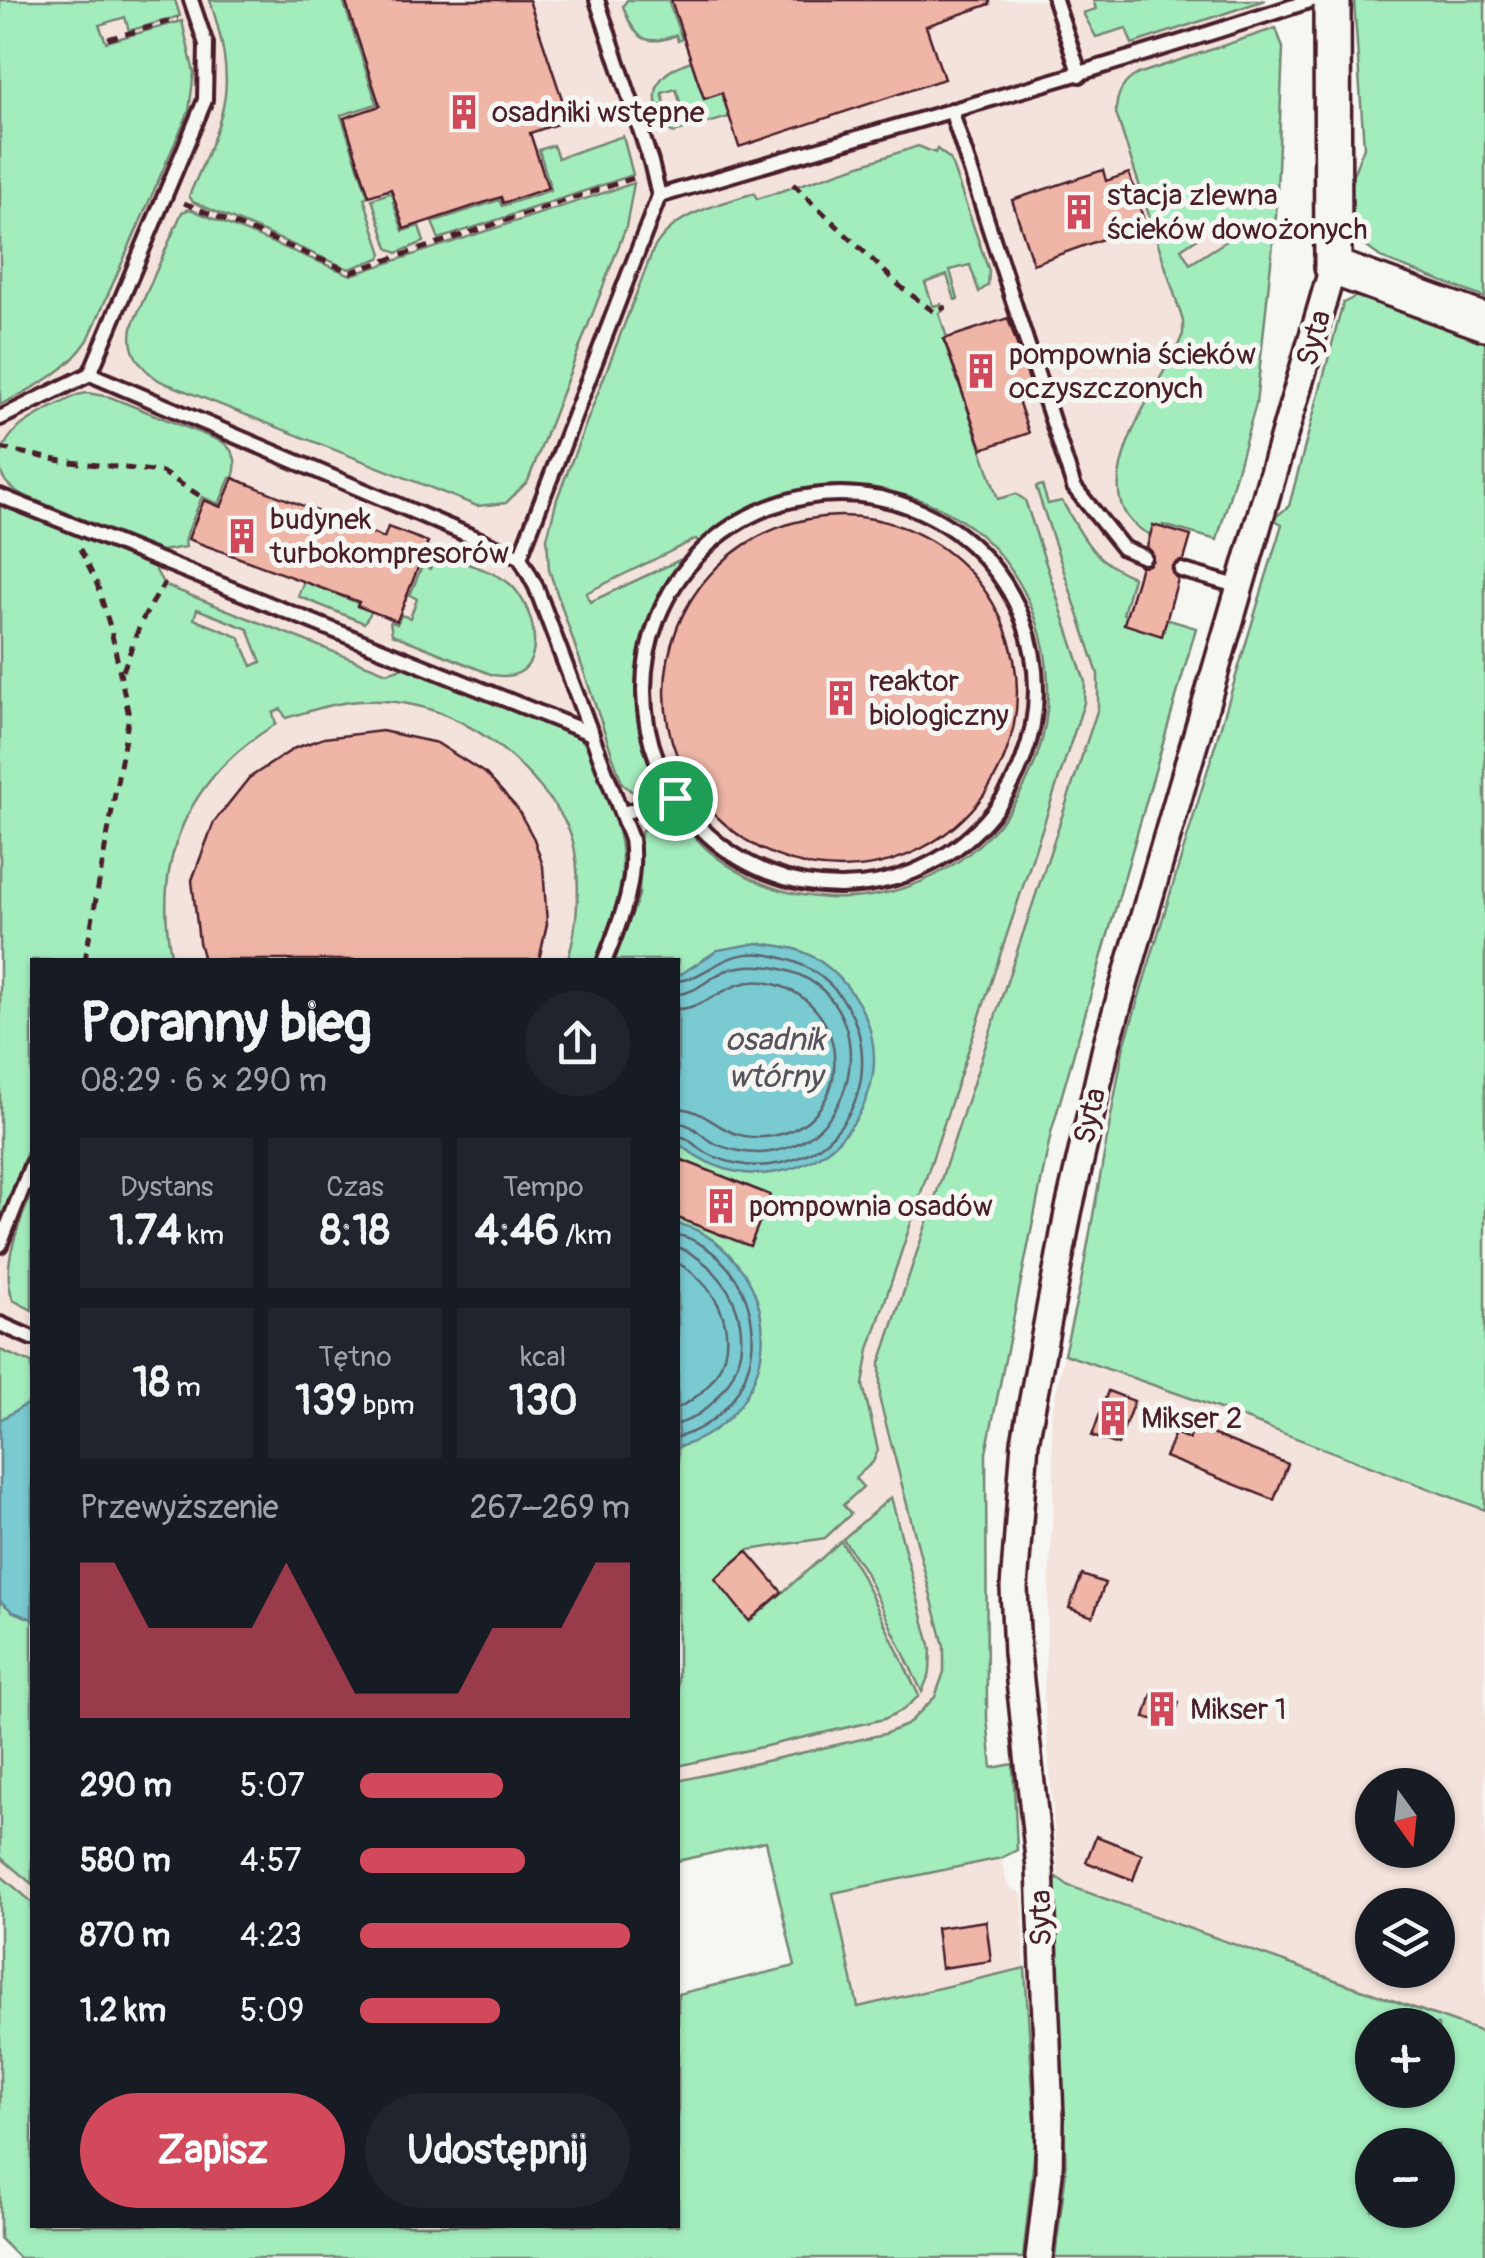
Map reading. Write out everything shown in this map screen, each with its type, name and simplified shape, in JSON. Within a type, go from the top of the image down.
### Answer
[{"type":"street","name":"Syta","points":[[1039,2258],[1049,2172],[1050,2118],[1040,1868],[1014,1588],[1025,1442],[1068,1213],[1107,1043],[1334,266],[1332,0]]},
{"type":"street","points":[[1334,266],[1485,322]]},
{"type":"lane","points":[[0,418],[90,374],[205,100],[206,44],[191,0]]},
{"type":"lane","points":[[520,556],[659,196],[598,0]]},
{"type":"lane","points":[[1055,0],[1080,75]]},
{"type":"lane","points":[[659,196],[1080,75],[1312,0]]},
{"type":"lane","points":[[950,110],[1074,487],[1123,548],[1144,557]]},
{"type":"lane","points":[[90,374],[520,556],[536,587],[631,839],[629,900],[607,958]]},
{"type":"lane","points":[[825,494],[883,498],[938,519],[984,555],[1017,602],[1034,654],[1037,708],[1024,760],[998,808],[960,846],[914,873],[861,886],[807,884],[756,869],[710,839],[675,798],[650,746],[642,688],[652,631],[678,578],[718,536],[768,507],[825,494]]},
{"type":"lane","points":[[0,496],[592,734]]},
{"type":"lane","points":[[1181,570],[1240,587]]},
{"type":"lane","points":[[623,813],[675,798]]},
{"type":"lane","points":[[0,1245],[30,1169]]},
{"type":"lane","points":[[0,1324],[30,1337]]},
{"type":"path","points":[[108,39],[196,14]]},
{"type":"path","points":[[182,202],[351,272],[637,177]]},
{"type":"path","points":[[792,184],[901,286],[934,312],[946,308]]},
{"type":"path","points":[[0,448],[62,461],[162,472],[202,497]]},
{"type":"path","points":[[76,542],[97,584],[128,699],[128,730],[92,908],[86,958]]},
{"type":"path","points":[[122,674],[142,622],[163,585]]},
{"type":"shaded area","points":[[0,0],[1265,0],[1283,48],[1276,215],[1256,404],[1217,540],[1192,533],[1166,618],[1196,628],[1051,1133],[1013,1312],[986,1453],[987,1718],[680,1788],[680,958],[30,958],[30,1914],[0,1889]]},
{"type":"shaded area","points":[[1064,1354],[1485,1510],[1485,2033],[1455,2022],[1455,2008],[1414,2008],[1358,1988],[1455,1988],[1455,1888],[1355,1888],[1355,1987],[1069,1886],[1058,1877],[1044,1695],[1054,1482],[1051,1416]]},
{"type":"shaded area","points":[[1001,1858],[1007,1885],[1023,1895],[1025,1968],[858,2007],[833,1892]]},
{"type":"green space","points":[[0,0],[175,0],[180,16],[129,31],[125,17],[99,25],[106,42],[182,21],[194,73],[189,111],[88,340],[60,370],[0,405]]},
{"type":"green space","points":[[210,0],[343,0],[377,104],[341,115],[368,196],[364,198],[380,258],[349,269],[193,202],[189,196],[220,121],[224,100],[224,57]]},
{"type":"green space","points":[[627,0],[668,0],[682,39],[678,41],[676,35],[656,40],[641,37],[623,6]]},
{"type":"green space","points":[[1093,0],[1265,0],[1132,44],[1126,28],[1096,37],[1083,13],[1096,9]]},
{"type":"green space","points":[[1354,0],[1485,0],[1485,298],[1383,259],[1364,245],[1350,216],[1350,182],[1364,147]]},
{"type":"green space","points":[[1276,28],[1283,48],[1276,215],[1256,404],[1217,540],[1163,525],[1159,538],[1133,523],[1121,503],[1119,478],[1125,450],[1183,334],[1183,321],[1116,113],[1121,90],[1138,74]],"holes":[[[1223,216],[1236,235],[1190,264],[1181,249],[1202,235],[1200,230]]]},
{"type":"green space","points":[[691,61],[704,99],[722,93],[729,117],[674,133],[665,128],[659,113],[667,111],[671,122],[685,118],[676,89],[662,93],[665,104],[657,107],[657,90],[663,77]]},
{"type":"green space","points":[[623,136],[633,175],[439,239],[432,222],[499,200],[502,206],[551,190],[539,150],[553,145],[558,158]]},
{"type":"green space","points":[[918,146],[935,153],[937,149],[950,159],[989,271],[988,285],[979,292],[970,265],[950,270],[958,299],[955,300],[947,275],[925,283],[933,306],[941,304],[943,311],[939,313],[947,338],[944,340],[998,499],[1016,494],[1025,500],[1085,682],[1084,703],[869,1349],[863,1385],[878,1450],[873,1462],[855,1478],[863,1487],[843,1505],[851,1514],[825,1538],[749,1550],[716,1579],[750,1621],[841,1541],[860,1572],[919,1696],[884,1719],[680,1766],[680,1219],[749,1246],[770,1195],[682,1160],[680,1163],[680,958],[616,958],[639,895],[641,832],[653,817],[669,815],[726,864],[756,881],[788,892],[850,898],[908,887],[958,861],[999,824],[1029,777],[1045,723],[1046,664],[1030,604],[1005,561],[989,543],[952,514],[906,495],[856,487],[808,490],[762,503],[700,543],[696,539],[586,593],[590,602],[686,557],[654,610],[638,663],[638,719],[654,778],[648,790],[631,791],[622,783],[549,570],[547,538],[557,499],[653,250],[684,219],[754,193],[757,199]]},
{"type":"green space","points":[[634,183],[626,227],[528,481],[506,503],[477,506],[160,381],[140,364],[133,350],[133,324],[182,212],[190,209],[351,275]]},
{"type":"green space","points":[[404,188],[407,197],[393,202],[403,231],[419,226],[424,242],[397,253],[388,248],[372,199]]},
{"type":"green space","points":[[1361,294],[1485,342],[1485,1510],[1064,1354],[1123,1050],[1282,524],[1273,519],[1289,506],[1343,303]]},
{"type":"green space","points":[[87,393],[110,397],[223,442],[231,450],[235,463],[233,478],[219,504],[202,497],[185,539],[186,547],[161,551],[23,495],[5,480],[0,466],[2,452],[16,430],[39,414]]},
{"type":"green space","points":[[1042,485],[1048,504],[1062,501],[1097,555],[1133,577],[1123,614],[1163,626],[1166,619],[1196,628],[1051,1133],[986,1453],[987,1718],[992,1768],[1013,1764],[1017,1850],[1001,1858],[833,1893],[858,2007],[1025,1968],[1036,2139],[1023,2258],[19,2258],[0,2239],[0,1875],[30,1900],[30,2228],[680,2228],[680,1994],[795,1966],[766,1841],[680,1861],[680,1781],[884,1734],[907,1725],[935,1697],[944,1672],[944,1646],[880,1401],[880,1363],[1098,708],[1098,674],[1036,487]]},
{"type":"green space","points":[[0,505],[154,567],[164,585],[387,673],[405,667],[580,738],[585,744],[615,819],[621,878],[613,915],[597,958],[568,958],[578,899],[572,838],[549,798],[503,750],[461,722],[413,705],[361,701],[286,718],[281,709],[273,713],[276,724],[245,745],[220,769],[183,824],[172,855],[167,888],[172,958],[30,958],[30,1144],[0,1221]],"holes":[[[197,609],[248,629],[261,662],[252,666],[239,637],[194,619]]]},
{"type":"green space","points":[[436,554],[494,574],[520,596],[534,643],[532,658],[524,669],[512,675],[493,675],[392,634],[390,621],[397,624],[401,615],[410,618],[417,599],[410,595],[422,566],[430,569]]},
{"type":"green space","points":[[304,581],[372,611],[364,623],[298,596]]},
{"type":"green space","points":[[30,1197],[30,1309],[13,1300],[9,1273],[13,1245]]},
{"type":"green space","points":[[0,1350],[30,1362],[30,1882],[0,1857]]},
{"type":"green space","points":[[891,1497],[931,1649],[930,1672],[922,1692],[864,1570],[843,1539]]},
{"type":"green space","points":[[1057,1877],[1069,1886],[1414,2008],[1355,2008],[1355,2108],[1455,2108],[1455,2022],[1485,2033],[1485,2258],[1055,2258],[1066,2171],[1054,1884]]},
{"type":"water","name":"osadnik wtórny","points":[[758,943],[802,952],[840,978],[869,1026],[874,1068],[863,1107],[839,1140],[806,1163],[766,1174],[722,1168],[680,1144],[680,975],[718,950]]},
{"type":"water","points":[[680,1225],[710,1238],[735,1261],[752,1287],[761,1314],[758,1370],[746,1396],[729,1418],[706,1435],[680,1446]]},
{"type":"water","points":[[30,1402],[30,1618],[13,1612],[0,1601],[0,1420]]},
{"type":"building","name":"osadniki wstępne","points":[[345,0],[529,0],[569,120],[530,133],[548,188],[503,203],[501,197],[404,229],[391,189],[369,196],[344,118],[380,106]]},
{"type":"building","points":[[671,0],[990,0],[990,4],[926,26],[944,79],[739,147],[722,93],[704,99]]},
{"type":"building","name":"stacja zlewna ścieków dowożonych","points":[[1103,170],[1106,181],[1129,173],[1145,224],[1033,264],[1012,200]]},
{"type":"building","name":"pompownia ścieków oczyszczonych","points":[[1008,318],[1030,383],[1014,388],[1029,433],[982,449],[944,339]]},
{"type":"building","name":"budynek turbokompresorów","points":[[233,478],[384,538],[388,527],[428,542],[397,621],[357,606],[359,602],[188,539],[204,500],[221,507]]},
{"type":"building","name":"reaktor biologiczny","points":[[841,516],[875,519],[908,529],[939,545],[966,567],[988,594],[1004,625],[1014,658],[1014,726],[1004,759],[988,790],[966,817],[939,839],[908,855],[875,865],[841,868],[807,865],[774,855],[743,839],[716,817],[694,790],[678,759],[668,726],[665,692],[668,658],[678,625],[694,594],[716,567],[743,545],[774,529],[807,519]]},
{"type":"building","points":[[1153,525],[1191,536],[1184,560],[1172,566],[1178,579],[1162,636],[1124,624],[1141,566],[1153,560],[1147,547]]},
{"type":"building","points":[[382,731],[437,743],[486,774],[517,808],[543,866],[547,924],[539,958],[203,958],[192,880],[214,822],[249,778],[295,748],[324,738]]},
{"type":"building","name":"pompownia osadów","points":[[682,1160],[770,1195],[750,1246],[680,1219]]},
{"type":"building","name":"Mikser 2","points":[[1108,1391],[1134,1401],[1118,1445],[1092,1436]]},
{"type":"building","points":[[1194,1427],[1288,1464],[1274,1500],[1165,1457],[1175,1433],[1189,1439]]},
{"type":"building","points":[[747,1551],[782,1592],[749,1621],[715,1579]]},
{"type":"building","points":[[1082,1575],[1105,1583],[1093,1617],[1069,1608]]},
{"type":"building","name":"Mikser 1","points":[[1152,1694],[1179,1702],[1172,1725],[1145,1717]]},
{"type":"building","points":[[1096,1836],[1142,1854],[1133,1880],[1086,1862]]},
{"type":"building","points":[[986,1921],[991,1961],[941,1968],[936,1928]]},
{"type":"place","name":"osadniki wstępne","points":[[464,112]]},
{"type":"place","name":"stacja zlewna ścieków dowożonych","points":[[1079,212]]},
{"type":"place","name":"pompownia ścieków oczyszczonych","points":[[981,371]]},
{"type":"place","name":"budynek turbokompresorów","points":[[242,536]]},
{"type":"place","name":"reaktor biologiczny","points":[[841,698]]},
{"type":"place","name":"pompownia osadów","points":[[721,1206]]},
{"type":"place","name":"Mikser 2","points":[[1113,1418]]},
{"type":"place","name":"Mikser 1","points":[[1162,1709]]},
{"type":"route","points":[[825,494],[883,498],[938,519],[984,555],[1017,602],[1034,654],[1037,708],[1024,760],[998,808],[960,846],[914,873],[861,886],[807,884],[756,869],[710,839],[675,798],[650,746],[642,688],[652,631],[678,578],[718,536],[768,507],[825,494]]}]
